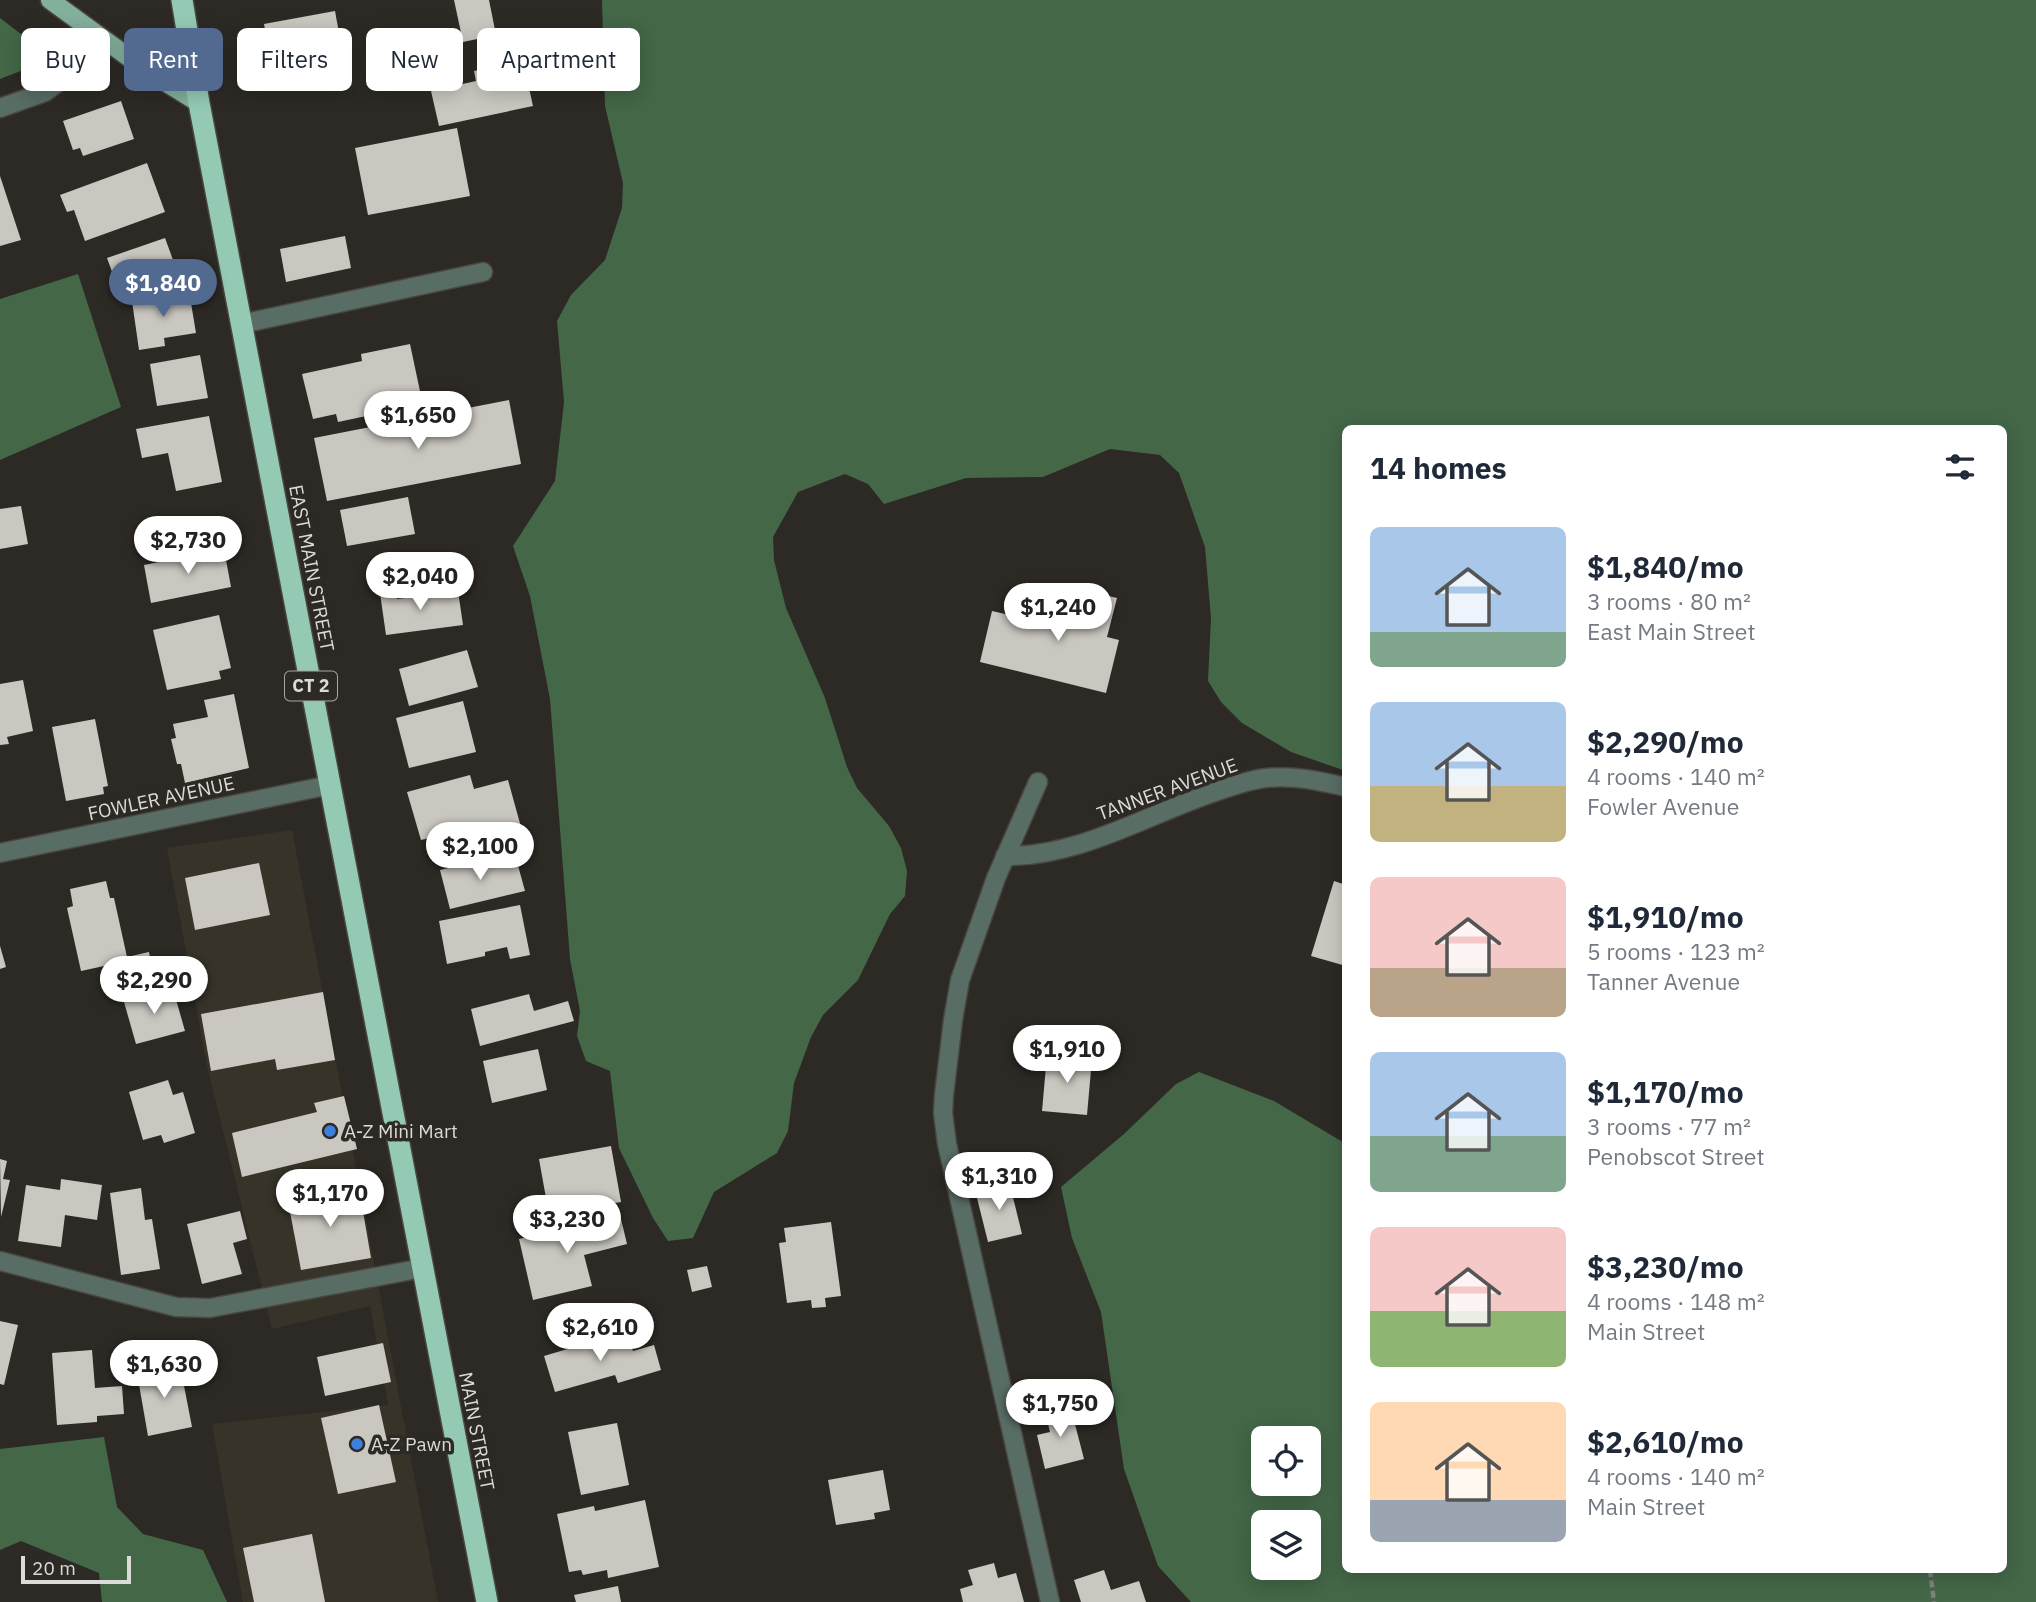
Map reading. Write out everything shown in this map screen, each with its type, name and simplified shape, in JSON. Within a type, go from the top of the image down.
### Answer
[{"type":"highway","name":"EAST MAIN STREET","points":[[182,0],[241,324],[423,1268]]},
{"type":"highway","name":"MAIN STREET","points":[[423,1268],[487,1602]]},
{"type":"main road","points":[[50,0],[87,28]]},
{"type":"main road","points":[[110,45],[199,103]]},
{"type":"street","points":[[0,108],[46,91]]},
{"type":"street","points":[[241,324],[483,272]]},
{"type":"street","name":"TANNER AVENUE","points":[[1005,856],[1059,851],[1187,802],[1259,779],[1303,779],[1342,786]]},
{"type":"street","points":[[1038,782],[1005,856],[960,980],[943,1113],[947,1144],[1050,1602]]},
{"type":"street","name":"FOWLER AVENUE","points":[[0,853],[330,785]]},
{"type":"street","points":[[0,1261],[176,1307],[193,1308],[223,1306],[423,1268]]},
{"type":"path","points":[[1930,1573],[1934,1602]]},
{"type":"shaded area","points":[[292,830],[438,1602],[243,1602],[212,1424],[388,1405],[370,1306],[272,1329],[207,1066],[167,848]]},
{"type":"green space","points":[[602,0],[2036,0],[2036,1602],[1191,1602],[1158,1566],[1124,1469],[1101,1312],[1072,1238],[1061,1187],[1124,1134],[1176,1084],[1199,1072],[1274,1101],[1342,1142],[1342,1573],[2007,1573],[2007,425],[1342,425],[1342,770],[1291,752],[1242,723],[1221,702],[1208,681],[1211,618],[1205,547],[1179,473],[1160,455],[1110,449],[1043,477],[966,478],[884,504],[868,484],[845,474],[798,492],[773,537],[774,560],[786,608],[825,698],[847,767],[857,788],[889,826],[901,848],[907,871],[905,896],[890,914],[858,980],[823,1015],[811,1037],[794,1083],[788,1131],[777,1153],[714,1192],[693,1238],[668,1241],[653,1218],[619,1148],[610,1071],[586,1061],[577,1036],[580,1011],[570,959],[550,699],[530,596],[513,546],[555,481],[564,402],[557,321],[571,295],[605,260],[622,208],[623,183],[605,106],[605,91],[640,91],[640,28],[603,28]]},
{"type":"green space","points":[[0,18],[21,34],[21,71],[0,79]]},
{"type":"green space","points":[[78,274],[121,407],[0,460],[0,299]]},
{"type":"green space","points":[[104,1437],[117,1507],[143,1534],[203,1550],[227,1602],[102,1602],[99,1573],[21,1541],[0,1550],[0,1449]]},
{"type":"building","points":[[454,0],[489,0],[495,28],[477,28],[477,39],[463,42],[463,28],[460,28]]},
{"type":"building","points":[[335,11],[338,28],[265,28],[264,24]]},
{"type":"building","points":[[477,70],[477,91],[530,91],[533,106],[439,126],[431,91],[463,91],[463,84],[476,81],[474,71]]},
{"type":"building","points":[[121,101],[134,139],[83,156],[80,148],[73,150],[63,121]]},
{"type":"building","points":[[457,128],[470,196],[368,215],[355,148]]},
{"type":"building","points":[[147,163],[165,212],[85,241],[74,210],[67,212],[60,195]]},
{"type":"building","points":[[0,176],[21,240],[0,246]]},
{"type":"building","points":[[345,236],[351,268],[286,282],[280,249]]},
{"type":"building","points":[[165,238],[180,279],[122,299],[107,258]]},
{"type":"building","points":[[189,291],[196,333],[164,338],[165,346],[139,350],[132,301]]},
{"type":"building","points":[[410,344],[421,396],[369,407],[371,415],[338,422],[336,414],[313,419],[302,374],[362,361],[361,354]]},
{"type":"building","points":[[200,355],[208,398],[157,406],[150,364]]},
{"type":"building","points":[[509,400],[521,464],[327,501],[314,438]]},
{"type":"building","points":[[209,416],[222,482],[176,491],[168,453],[142,458],[136,429]]},
{"type":"building","points":[[408,497],[415,534],[347,546],[340,510]]},
{"type":"building","points":[[21,506],[28,544],[0,549],[0,509]]},
{"type":"building","points":[[224,549],[231,587],[151,603],[144,565]]},
{"type":"building","points":[[1070,587],[1117,598],[1107,637],[1119,640],[1106,693],[980,662],[992,611],[1060,627]]},
{"type":"building","points":[[396,591],[397,599],[458,591],[463,625],[386,635],[380,593]]},
{"type":"building","points":[[219,615],[231,668],[219,671],[221,679],[167,690],[153,630]]},
{"type":"building","points":[[467,650],[478,687],[409,706],[399,669]]},
{"type":"building","points":[[23,680],[33,731],[7,737],[9,744],[0,745],[0,684]]},
{"type":"building","points":[[234,694],[249,768],[185,783],[171,739],[176,738],[173,724],[208,717],[204,700]]},
{"type":"building","points":[[463,701],[476,752],[409,768],[396,718]]},
{"type":"building","points":[[95,719],[108,786],[103,787],[104,794],[66,801],[52,727]]},
{"type":"building","points":[[470,775],[474,789],[508,780],[521,827],[500,833],[498,825],[436,843],[434,837],[421,840],[407,792]]},
{"type":"building","points":[[490,858],[492,868],[517,862],[525,891],[450,909],[440,870]]},
{"type":"building","points":[[259,863],[270,915],[195,930],[185,878]]},
{"type":"building","points":[[106,881],[110,898],[114,898],[127,957],[149,952],[155,985],[133,989],[127,961],[81,971],[67,908],[73,906],[70,889]]},
{"type":"building","points":[[1334,881],[1342,884],[1342,965],[1311,956]]},
{"type":"building","points":[[520,905],[530,955],[510,959],[507,947],[485,952],[485,956],[447,964],[439,921]]},
{"type":"building","points":[[0,946],[6,967],[0,969]]},
{"type":"building","points":[[173,989],[185,1031],[136,1044],[124,1002]]},
{"type":"building","points":[[323,992],[335,1060],[277,1070],[275,1059],[211,1071],[201,1014]]},
{"type":"building","points":[[529,994],[534,1011],[568,1001],[574,1021],[480,1046],[471,1009]]},
{"type":"building","points":[[538,1049],[547,1090],[492,1103],[483,1061]]},
{"type":"building","points":[[1047,1055],[1092,1059],[1087,1115],[1042,1111]]},
{"type":"building","points":[[168,1080],[173,1095],[183,1092],[195,1133],[164,1143],[161,1135],[143,1140],[129,1092]]},
{"type":"building","points":[[344,1096],[357,1149],[242,1177],[232,1133],[317,1112],[314,1103]]},
{"type":"building","points":[[611,1146],[621,1202],[555,1213],[553,1201],[546,1198],[539,1159]]},
{"type":"building","points":[[0,1159],[7,1161],[3,1179],[10,1180],[1,1217]]},
{"type":"building","points":[[61,1179],[102,1185],[97,1220],[65,1215],[61,1247],[18,1241],[26,1185],[60,1190]]},
{"type":"building","points":[[1009,1181],[1022,1234],[988,1242],[975,1190]]},
{"type":"building","points":[[141,1188],[145,1220],[152,1219],[160,1269],[121,1275],[110,1193]]},
{"type":"building","points":[[359,1188],[371,1258],[301,1270],[288,1201]]},
{"type":"building","points":[[240,1211],[247,1239],[233,1243],[242,1274],[202,1284],[187,1224]]},
{"type":"building","points":[[620,1215],[627,1244],[584,1255],[592,1286],[533,1300],[519,1239]]},
{"type":"building","points":[[831,1222],[841,1296],[825,1298],[826,1307],[812,1308],[811,1300],[787,1303],[779,1243],[786,1242],[784,1228]]},
{"type":"building","points":[[707,1266],[712,1287],[692,1292],[687,1270]]},
{"type":"building","points":[[0,1321],[18,1325],[4,1385],[0,1384]]},
{"type":"building","points":[[604,1338],[607,1345],[629,1339],[633,1351],[654,1345],[661,1370],[618,1383],[615,1375],[555,1392],[544,1356]]},
{"type":"building","points":[[383,1343],[391,1382],[325,1396],[317,1357]]},
{"type":"building","points":[[92,1350],[95,1388],[122,1386],[124,1414],[97,1416],[97,1422],[57,1425],[52,1353]]},
{"type":"building","points":[[180,1365],[192,1427],[148,1436],[137,1373]]},
{"type":"building","name":"A-Z Pawn","points":[[379,1405],[396,1482],[338,1494],[321,1418]]},
{"type":"building","points":[[1070,1405],[1084,1459],[1045,1469],[1037,1435],[1050,1432],[1045,1411]]},
{"type":"building","points":[[617,1423],[629,1485],[581,1495],[568,1432]]},
{"type":"building","points":[[883,1470],[890,1510],[874,1513],[875,1519],[836,1525],[828,1480]]},
{"type":"building","points":[[645,1500],[659,1567],[608,1578],[607,1570],[583,1575],[581,1570],[569,1572],[557,1514],[594,1506],[595,1511]]},
{"type":"building","points":[[312,1534],[325,1602],[254,1602],[243,1548]]},
{"type":"building","points":[[994,1563],[998,1578],[1016,1573],[1024,1602],[963,1602],[960,1589],[973,1585],[968,1570]]},
{"type":"building","points":[[1104,1570],[1111,1590],[1139,1581],[1146,1602],[1081,1602],[1074,1580]]},
{"type":"building","points":[[618,1586],[621,1602],[576,1602],[574,1595]]},
{"type":"place","name":"A-Z Mini Mart","points":[[330,1131]]},
{"type":"place","name":"A-Z Pawn","points":[[357,1444]]}]
